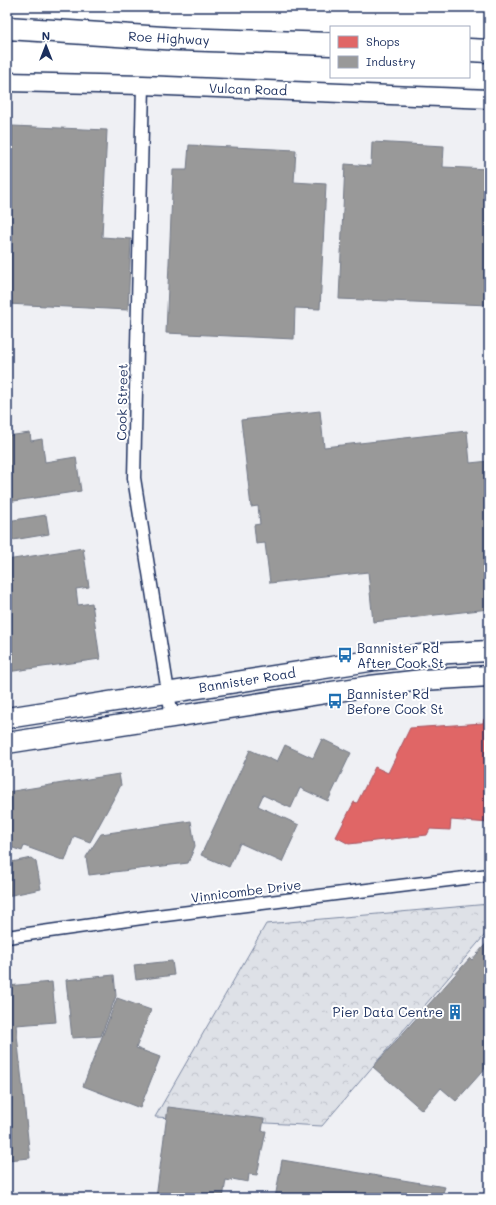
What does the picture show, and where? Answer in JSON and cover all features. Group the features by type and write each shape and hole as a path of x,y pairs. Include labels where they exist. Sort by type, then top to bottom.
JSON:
{"highway":[{"name":"Roe Highway","path":"7,28 179,39 330,44"},
{"path":"470,50 489,51"}],"main road":[{"name":"Bannister Road","path":"7,718 376,660 431,654 489,651"},
{"name":"Bannister Road","path":"7,743 370,686 422,680 489,676"}],"street":[{"name":"Vulcan Road","path":"7,82 144,84 489,99"},
{"name":"Cook Street","path":"144,84 134,478 172,717"},
{"name":"Vinnicombe Drive","path":"7,937 149,917 489,875"}],"shaded area":[{"path":"7,76 489,87 489,1198 7,1198"}],"green space":[{"path":"489,904 489,930 322,1126 155,1117 266,924"}],"building: Shops":[{"path":"484,719 489,719 489,823 451,820 450,830 430,829 427,835 349,844 336,837 354,802 357,803 375,767 388,773 410,728 483,723"}],"building: Industry":[{"path":"12,126 107,130 102,237 131,239 128,310 7,304 7,141 12,141"},
{"path":"372,142 444,146 443,167 489,169 489,305 339,299 345,164 371,166"},
{"path":"189,145 296,150 294,182 326,184 320,309 295,308 294,339 166,333 173,170 187,170"},
{"path":"320,411 324,447 467,431 470,463 489,461 489,609 373,622 368,572 270,583 265,543 256,544 254,525 260,524 258,506 251,507 241,420"},
{"path":"30,433 31,441 42,439 45,462 76,457 81,491 7,502 7,436"},
{"path":"46,515 49,534 7,541 7,521"},
{"path":"83,548 89,587 76,589 78,605 92,603 100,659 7,672 7,560"},
{"path":"322,739 351,753 328,801 300,788 291,808 263,795 258,806 299,825 282,862 240,843 229,867 201,855 250,750 277,762 285,745 313,758"},
{"path":"119,774 121,785 90,842 74,836 65,861 24,846 22,851 7,846 7,792"},
{"path":"191,821 195,846 188,863 89,875 86,857 101,834"},
{"path":"31,858 36,862 41,889 7,896 7,863"},
{"name":"Pier Data Centre","path":"489,940 489,1064 456,1101 441,1088 422,1110 373,1067 470,958 472,960"},
{"path":"172,961 174,975 136,980 134,965"},
{"path":"114,975 116,996 101,1036 72,1038 66,980"},
{"path":"52,982 56,1022 16,1025 30,1158 7,1160 7,986"},
{"path":"117,998 151,1010 136,1048 160,1057 140,1108 83,1086"},
{"path":"168,1107 264,1119 262,1131 266,1131 257,1175 249,1174 248,1182 232,1179 231,1181 226,1180 223,1198 156,1198"},
{"path":"282,1160 445,1187 441,1198 275,1198"}],"place":[{"name":"Bannister Rd After Cook St","path":"345,655"},
{"name":"Bannister Rd Before Cook St","path":"335,701"},
{"name":"Pier Data Centre","path":"455,1012"}]}
